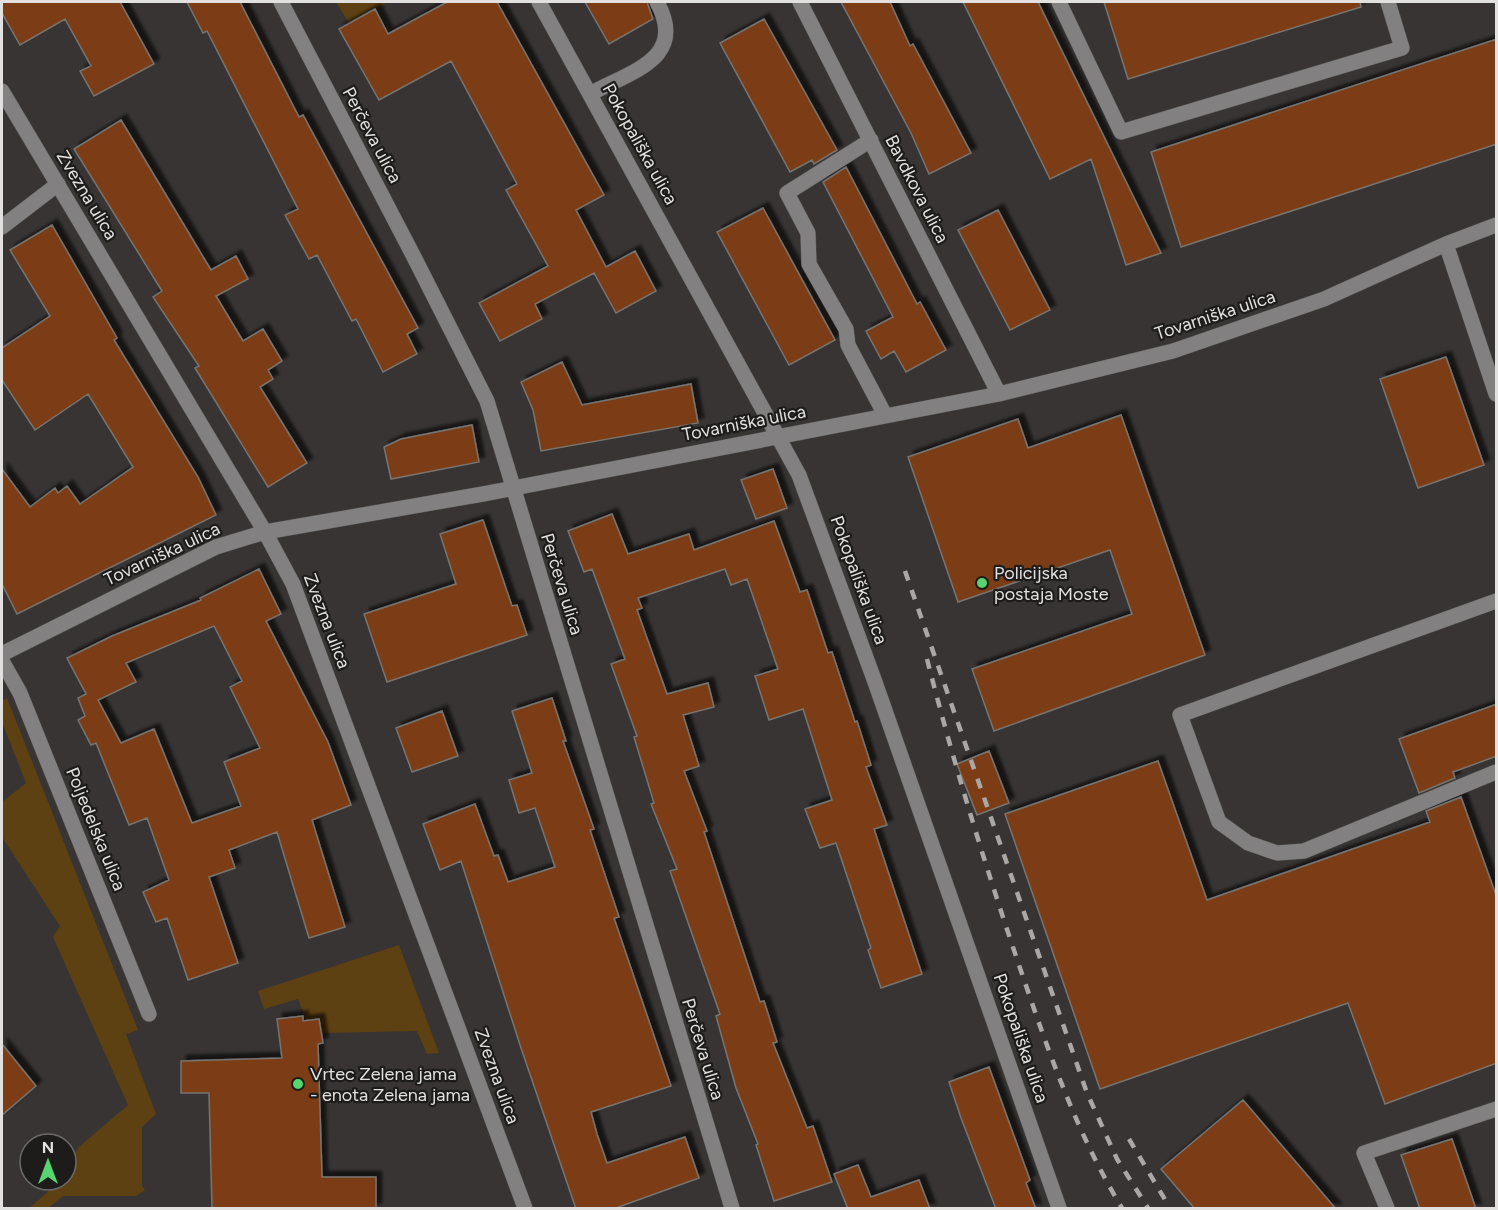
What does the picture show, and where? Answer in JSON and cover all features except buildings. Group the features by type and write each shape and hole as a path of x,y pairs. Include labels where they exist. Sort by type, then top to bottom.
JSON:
{"street":[{"name":"Perčeva ulica","path":"281,2 470,364 487,401 732,1209"},
{"name":"Pokopališka ulica","path":"539,2 799,475 871,671 1059,1209"},
{"path":"590,94 650,62 661,52 668,35 668,28 657,2"},
{"name":"Bavdkova ulica","path":"800,2 999,394"},
{"path":"1059,2 1121,132 1402,48 1388,2"},
{"name":"Zvezna ulica","path":"2,91 266,532 293,584 525,1209"},
{"path":"870,140 786,193 808,233 809,264 846,329 848,345 885,415"},
{"path":"2,227 58,184"},
{"name":"Tovarniška ulica","path":"2,654 216,547 266,532 512,488 999,394 1173,351 1324,299 1446,244 1497,225"},
{"path":"1446,244 1497,394"},
{"path":"1497,600 1180,716 1219,822 1248,843 1276,853 1304,850 1497,772"},
{"name":"Poljedelska ulica","path":"2,661 20,693 149,1014"},
{"path":"1387,1209 1364,1153 1497,1109"}],"shaded area":[{"path":"336,2 388,2 349,23"},
{"path":"7,698 138,1030 126,1034 156,1114 142,1127 142,1186 145,1190 136,1196 63,1196 48,1208 29,1208 48,1192 78,1192 78,1148 128,1105 53,937 60,926 2,837 2,802 26,783 2,722 2,701"},
{"path":"399,945 439,1053 427,1054 417,1031 321,1033 319,1020 307,1021 298,999 264,1009 258,991"}],"railway":[{"path":"905,571 1087,1093 1117,1159 1148,1208"},
{"path":"927,659 971,816 1042,1032 1091,1151 1122,1208"},
{"path":"1129,1139 1170,1208"}],"place":[{"name":"Policijska postaja Moste","path":"982,583"},
{"name":"Vrtec Zelena jama - enota Zelena jama","path":"298,1084"}]}
